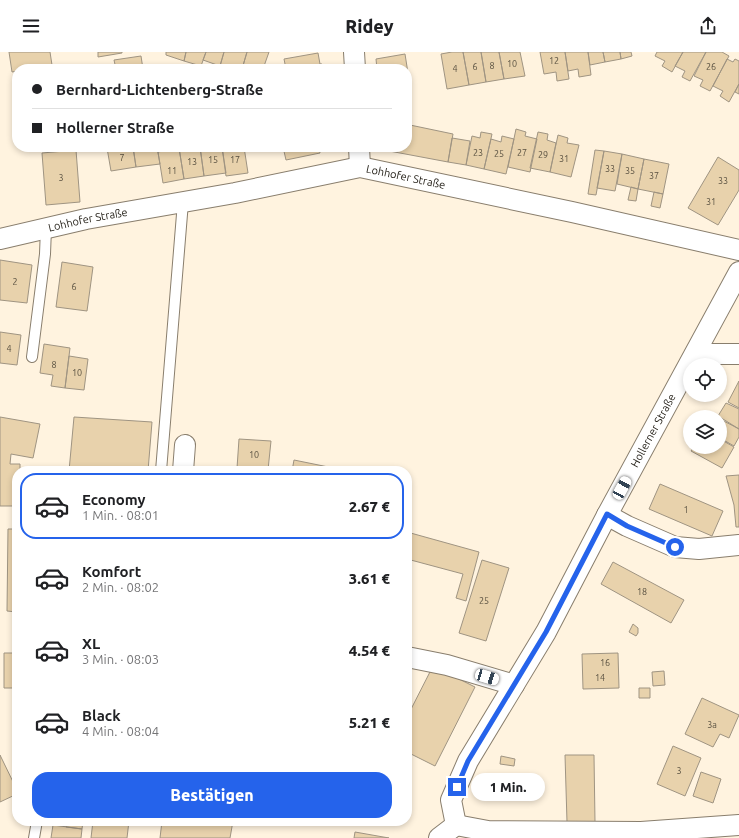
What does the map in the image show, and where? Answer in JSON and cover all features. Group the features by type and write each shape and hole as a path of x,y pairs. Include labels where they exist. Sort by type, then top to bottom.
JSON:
{"street":[{"path":"354,52 355,64"},
{"path":"359,152 360,167"},
{"name":"Lohhofer Straße","path":"0,239 86,219 235,193 360,167 572,212 739,250"},
{"name":"Hollerner Straße","path":"456,825 451,800 468,761 546,632 607,514 739,272"},
{"path":"695,354 739,354"},
{"path":"183,466 185,445"},
{"path":"607,514 627,526 675,547 699,549 739,545"},
{"path":"412,658 447,665 514,685"},
{"path":"439,838 456,825 488,831 588,835 640,835 739,826"}],"lane":[{"path":"161,466 183,202"},
{"path":"32,357 45,254 46,228"},
{"path":"34,838 36,826"}],"building":[{"path":"9,52 50,52 52,64 12,64 12,72"},
{"path":"98,52 122,52 122,53 98,57"},
{"path":"166,52 186,52 184,61 166,55"},
{"path":"186,52 206,52 202,64 194,64 184,61"},
{"path":"206,52 224,52 221,64 214,64 203,60"},
{"path":"224,52 247,52 243,64 221,64"},
{"path":"247,52 269,52 265,64 243,64"},
{"path":"463,52 469,85 447,89 441,54"},
{"path":"463,52 481,52 486,82 469,85"},
{"path":"481,52 499,52 504,79 486,82"},
{"path":"499,52 520,52 525,76 504,79"},
{"path":"540,52 565,52 569,79 557,81 556,72 544,74"},
{"path":"565,52 588,52 591,75 579,77 578,69 568,71"},
{"path":"588,52 603,52 605,62 590,65"},
{"path":"603,52 620,52 621,59 605,62"},
{"path":"620,52 631,52 632,56 621,59"},
{"path":"657,52 683,52 672,72 662,66 665,61 655,56"},
{"path":"683,52 706,52 690,81 682,77 685,71 675,66"},
{"path":"706,52 722,52 729,56 710,91 700,86 703,80 694,76"},
{"path":"318,53 320,64 285,64 284,59"},
{"path":"405,54 407,64 376,64 376,59"},
{"path":"141,56 142,64 115,64 114,60"},
{"path":"727,59 733,62 735,59 739,61 739,84 729,102 720,96 723,91 713,86"},
{"path":"739,84 739,94 735,92"},
{"path":"412,125 453,134 448,162 395,152 412,152"},
{"path":"516,129 526,132 525,136 537,139 530,172 508,167"},
{"path":"481,132 492,134 484,169 466,165 472,136 480,138"},
{"path":"538,132 548,134 547,140 556,143 550,172 530,168"},
{"path":"558,135 568,138 567,143 579,145 571,177 550,172"},
{"path":"502,136 514,139 506,174 484,169 491,139 501,142"},
{"path":"452,138 470,141 466,165 448,162"},
{"path":"595,150 604,151 596,195 588,194"},
{"path":"604,151 622,154 615,191 597,188"},
{"path":"76,152 80,202 46,205 42,153"},
{"path":"108,152 134,152 136,167 111,171"},
{"path":"134,152 158,152 160,164 136,167"},
{"path":"158,152 180,152 184,179 163,183"},
{"path":"180,152 201,152 204,176 184,179"},
{"path":"201,152 223,152 226,173 204,176"},
{"path":"223,152 245,152 248,173 226,176"},
{"path":"284,152 320,152 320,153 286,160"},
{"path":"622,154 644,159 638,189 617,184"},
{"path":"718,157 739,170 739,190 718,225 688,208"},
{"path":"644,159 669,164 663,194 638,189"},
{"path":"631,187 638,189 636,201 628,200"},
{"path":"654,192 663,194 660,208 651,206"},
{"path":"0,260 32,265 27,303 0,300"},
{"path":"62,262 93,267 87,311 56,307"},
{"path":"0,332 21,335 17,365 0,363"},
{"path":"44,344 70,348 65,388 51,386 53,375 40,373"},
{"path":"69,356 88,359 84,390 65,388"},
{"path":"739,381 739,408 728,402"},
{"path":"726,403 739,409 739,429 727,422 727,410 722,410"},
{"path":"0,417 40,424 33,458 11,454 10,464 20,464 20,466 12,466 12,506 0,506"},
{"path":"74,417 152,422 148,466 69,466"},
{"path":"727,423 739,429 739,437 734,446 727,442"},
{"path":"239,439 271,441 268,466 237,466"},
{"path":"727,443 734,447 722,468 696,454 727,454"},
{"path":"294,460 323,466 293,466"},
{"path":"739,475 739,527 736,527 734,505 726,476"},
{"path":"660,484 723,511 712,536 649,509"},
{"path":"8,529 12,529 12,612 7,611"},
{"path":"412,533 479,552 466,601 456,598 463,574 412,560"},
{"path":"482,560 509,568 486,641 459,633"},
{"path":"613,562 684,600 671,623 601,584"},
{"path":"633,624 638,628 638,633 636,636 629,632"},
{"path":"4,653 12,653 12,688 4,688"},
{"path":"618,653 619,688 583,689 582,654"},
{"path":"433,666 475,687 435,766 412,754 412,707"},
{"path":"664,671 665,685 653,686 652,672"},
{"path":"639,688 650,688 650,698 639,698"},
{"path":"702,698 739,715 729,738 720,734 713,747 685,734"},
{"path":"673,746 701,758 685,796 657,784"},
{"path":"0,755 12,780 12,796 0,802"},
{"path":"565,755 594,755 595,822 567,822"},
{"path":"501,756 515,759 514,766 500,764"},
{"path":"701,772 721,779 713,803 693,796"},
{"path":"53,826 82,829 81,838 51,838"},
{"path":"66,826 82,826 82,829"},
{"path":"92,826 128,826 127,838 91,838"},
{"path":"161,826 232,826 230,838 160,838"},
{"path":"355,832 389,838 354,838"}],"route":[{"path":"457,787 468,761 546,632 607,514 627,526 675,547"}]}
